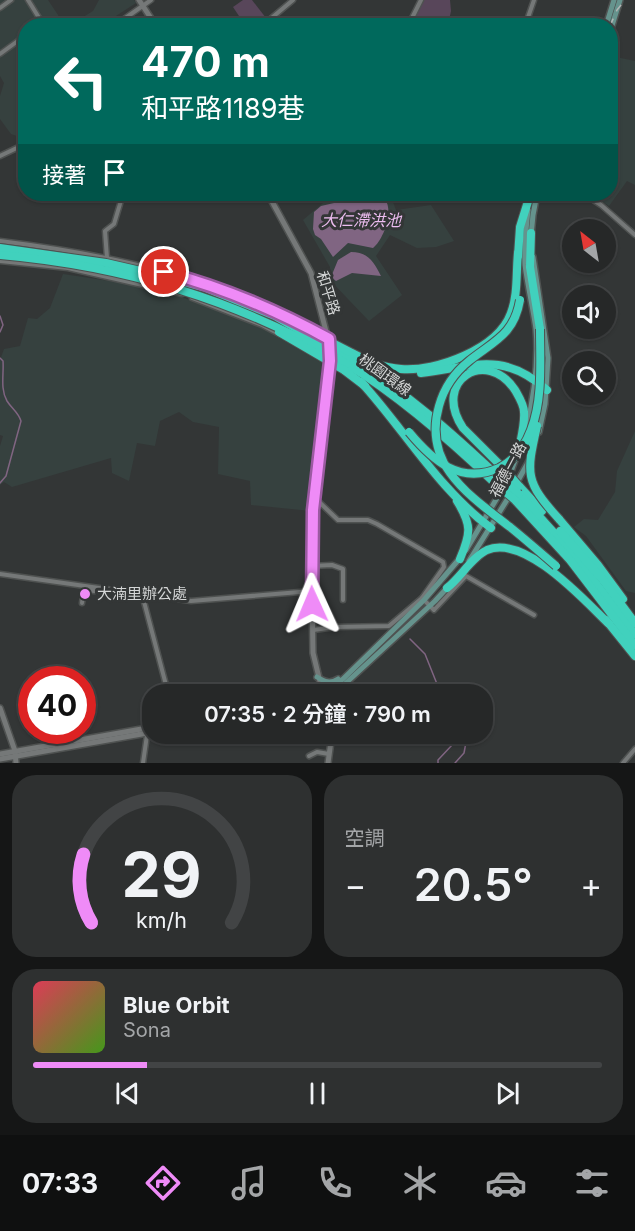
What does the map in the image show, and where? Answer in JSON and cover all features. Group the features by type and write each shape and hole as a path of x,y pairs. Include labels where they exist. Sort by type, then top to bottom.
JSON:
{"highway":[{"path":"348,362 412,369 449,362 481,345 504,328 512,313 520,227 529,201"},
{"path":"531,233 529,258 544,369 541,406 529,460 531,477 539,496 618,590 635,622"},
{"path":"0,248 106,263 158,275 206,288 274,316 348,362 361,382 386,410 415,449 444,483 487,526"},
{"path":"518,253 520,300 518,313 507,331 458,371 445,389 435,424 437,444 445,465 464,491 524,538 582,591 635,657"},
{"path":"0,255 66,264 156,281 242,310 348,362 372,365 395,372 414,373 496,364 520,371 536,380 547,390"},
{"path":"361,382 381,398 437,461 467,474 483,474 513,459 524,446 532,429 540,379 540,329"},
{"name":"桃園環線","path":"348,362 372,372 435,420 518,494 574,555 635,634"},
{"path":"501,478 458,421 453,399 457,384 462,378 484,370 498,374 511,384 521,401 524,412 519,449"},
{"path":"444,483 469,524 467,543 460,558"},
{"path":"518,494 591,566 635,622"},
{"name":"桃園環線","path":"518,494 635,645"},
{"path":"447,588 484,551 498,547 506,548 525,555 553,573 580,595 608,623"}],"main road":[{"path":"608,18 614,0"},
{"path":"614,18 620,0"},
{"name":"福德一路","path":"336,684 423,599 487,526 513,470 528,423 536,380 536,330 525,264 524,240 532,201"},
{"name":"福德一路","path":"346,684 430,606 464,568 532,453 541,425 548,374 548,358 531,233 533,201"},
{"path":"536,370 538,376 548,374"},
{"path":"317,677 324,682 334,682 360,660"}],"street":[{"path":"0,8 11,0"},
{"path":"28,0 39,18"},
{"path":"139,0 151,18"},
{"path":"127,18 151,0"},
{"path":"272,18 293,0"},
{"path":"412,18 421,0"},
{"path":"528,18 534,0"},
{"path":"0,54 18,42"},
{"path":"0,156 18,147"},
{"path":"108,258 105,231 114,224 121,201"},
{"name":"和平路","path":"272,201 308,267 329,339 330,361 311,533 313,657 319,684"},
{"path":"595,201 635,235"},
{"path":"0,241 51,247 138,264 208,284 283,314 329,339"},
{"path":"51,247 51,267"},
{"path":"0,261 68,268 183,294 262,325 330,361"},
{"path":"312,630 389,626 423,599 444,567 443,562 368,520 338,520 314,498"},
{"path":"312,566 332,565 343,569 343,600"},
{"path":"0,574 200,601 312,591"},
{"path":"423,599 434,610 466,576 534,615"},
{"path":"82,603 84,589 94,591"},
{"path":"142,594 166,684"},
{"path":"0,708 17,757 23,763"},
{"path":"0,759 142,732"},
{"path":"143,763 147,744"},
{"path":"328,763 331,744"},
{"path":"622,763 635,749"},
{"path":"309,756 317,752 330,754"},
{"path":"0,754 17,757"}],"shaded area":[{"path":"0,0 48,0 59,18 18,18 17,136 11,134 0,119 0,96 4,83 0,76"},
{"path":"99,0 134,0 136,3 113,18 82,18 93,11"},
{"path":"243,0 252,0 266,18 240,18 233,7"},
{"path":"423,0 450,0 450,18 418,18 416,14"},
{"path":"618,57 635,61 635,185 627,181 618,194"},
{"name":"大仁滯洪池","path":"325,201 393,201 396,210 431,205 454,241 436,247 417,248 390,235 376,256 402,295 369,321 327,277 330,267 303,220"},
{"path":"601,201 613,201 609,206"},
{"path":"63,274 150,287 245,318 327,364 311,511 251,505 250,481 218,474 219,427 193,422 179,412 160,421 155,446 137,443 129,481 112,473 111,458 12,487 4,482 0,485 0,446 3,436 0,435 0,360 4,349 20,346 28,318 37,319 50,308"},
{"path":"635,431 635,593 626,591 586,536 574,527 584,519 598,520 615,492 617,471"}],"water":[{"name":"大仁滯洪池","path":"343,201 386,201 388,217 386,227 373,248 348,243 333,257 321,239 315,235 313,229 314,212 321,206"},
{"path":"351,252 357,252 370,259 381,276 352,273 336,281 331,277 338,260"}],"waterway":[{"path":"0,316 3,325 0,332"},
{"path":"0,358 3,361 5,396 21,421 6,476 0,483"},
{"path":"410,639 425,654 437,684"},
{"path":"438,763 438,760 453,744"},
{"path":"455,763 464,753 466,744"}],"railway":[{"path":"614,18 625,0"}],"place":[{"name":"大湳里辦公處","path":"85,594"}],"route":[{"path":"164,272 208,284 265,306 329,339 330,361 311,533 312,604"}]}
